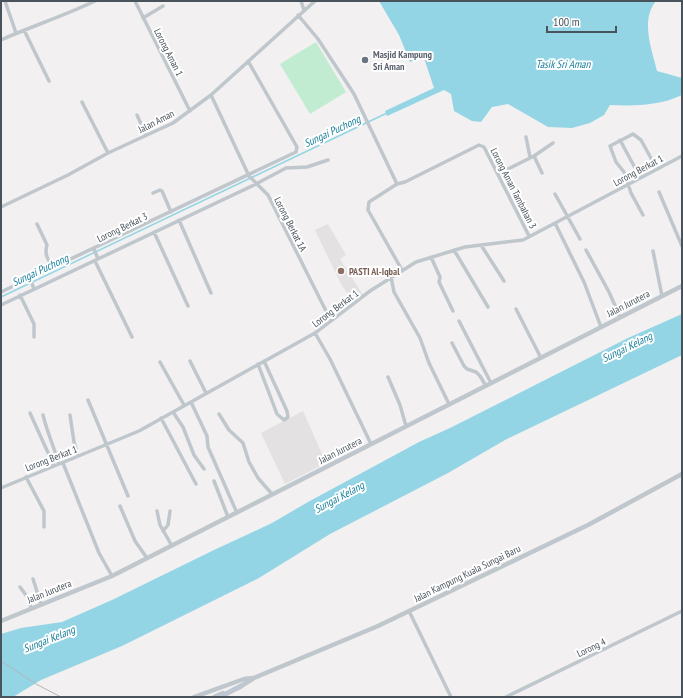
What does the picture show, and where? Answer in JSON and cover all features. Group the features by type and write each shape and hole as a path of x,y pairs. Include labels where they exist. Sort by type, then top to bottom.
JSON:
{"main road":[{"path":"220,697 241,686"}],"street":[{"path":"5,1 16,33"},
{"path":"1,40 68,14 95,1"},
{"name":"Lorong Aman 1","path":"135,1 190,111"},
{"path":"301,1 304,10"},
{"name":"Jalan Aman","path":"1,207 68,175 108,153 173,123 211,95 315,1"},
{"path":"143,18 163,6"},
{"path":"298,15 322,45 354,94 397,184"},
{"path":"24,30 49,81"},
{"name":"Lorong Berkat 3","path":"1,292 118,238 296,152 298,147 248,61"},
{"name":"Lorong Berkat 1A","path":"211,95 249,175 268,195 331,321"},
{"path":"82,102 108,153"},
{"path":"137,115 146,135"},
{"path":"643,215 624,172 616,162 610,146 633,134 638,136 652,160"},
{"path":"526,136 532,156 542,173"},
{"path":"620,140 634,166 642,177"},
{"path":"498,174 553,143"},
{"name":"Lorong Aman Tambahan 3","path":"402,270 367,207 371,200 397,184 405,182 478,145 484,147 529,236"},
{"name":"Lorong Berkat 1","path":"1,488 26,476 108,445 191,402 315,334 370,291 416,262 454,250 522,240 682,156"},
{"path":"1,305 286,168 307,167 328,160"},
{"path":"153,193 162,190 171,212"},
{"path":"659,192 682,246"},
{"path":"555,194 580,240"},
{"path":"179,220 211,293"},
{"path":"555,223 584,282 601,327"},
{"path":"36,224 47,245 45,250 53,267"},
{"path":"154,232 188,306"},
{"path":"118,238 122,247"},
{"path":"481,245 504,281"},
{"path":"94,249 97,260 132,337"},
{"path":"454,250 488,308"},
{"path":"586,250 601,280 609,292 620,317"},
{"path":"653,251 662,296"},
{"path":"432,257 440,277 439,282 453,311"},
{"path":"30,278 34,289"},
{"path":"391,278 394,292 420,338 429,363 449,404"},
{"name":"Jalan Jurutera","path":"1,621 112,576 682,286"},
{"path":"20,295 34,324 34,337"},
{"path":"516,309 541,358"},
{"path":"459,321 491,383"},
{"path":"315,334 330,359 371,444"},
{"path":"452,343 464,366 480,376 486,386"},
{"path":"190,361 206,393"},
{"path":"258,364 277,414 284,420 288,417 286,411 264,361"},
{"path":"160,362 184,405"},
{"path":"388,377 400,405 406,426"},
{"path":"88,400 128,496"},
{"path":"191,402 207,436 208,447 236,513"},
{"path":"172,412 183,427 194,455 204,469"},
{"path":"30,413 54,466"},
{"path":"219,414 229,430 243,443 249,462 258,478 272,494"},
{"path":"43,415 58,464"},
{"path":"70,415 74,442 78,456"},
{"path":"161,418 196,484"},
{"path":"63,463 99,553 112,576"},
{"name":"Jalan Kampung Kuala Sungai Baru","path":"214,697 241,686 254,678 372,629 588,525 682,474"},
{"path":"26,476 44,511 44,527"},
{"path":"214,481 228,517"},
{"path":"120,506 136,541 147,558"},
{"path":"157,511 159,521 172,546"},
{"path":"164,531 168,525 170,511"},
{"path":"33,579 41,604"},
{"path":"20,586 28,598 31,608"},
{"path":"409,611 450,697"},
{"name":"Lorong 4","path":"506,697 682,611"},
{"name":"Jalan Kampung Kuala Sungai Baru","path":"194,697 244,679 254,678"},
{"path":"202,697 232,683"}],"shaded area":[{"name":"PASTI Al-Iqbal","path":"328,224 346,255 340,259 363,295 352,301 341,284 315,230"},
{"path":"303,411 326,463 285,484 261,433"}],"green space":[{"path":"316,42 346,92 310,114 280,64"}],"water":[{"name":"Tasik Sri Aman","path":"379,1 656,1 651,9 648,26 650,45 657,71 682,78 682,95 656,103 638,105 610,105 604,115 590,123 572,128 548,127 508,104 492,107 481,122 472,121 454,111 451,94 444,90 387,116 385,111 434,88 424,58 410,62 399,35"},
{"name":"Sungai Kelang","path":"682,314 682,355 505,440 448,473 330,534 259,578 122,646 41,680 13,697 1,697 1,634 21,628 62,622 112,600 272,523 419,442 450,428 628,338"}],"waterway":[{"name":"Sungai Puchong","path":"1,297 387,113"}],"tram line":[{"path":"1,661 36,684 61,697"}],"place":[{"name":"Masjid Kampung Sri Aman","path":"365,60"},
{"name":"PASTI Al-Iqbal","path":"341,271"}]}
